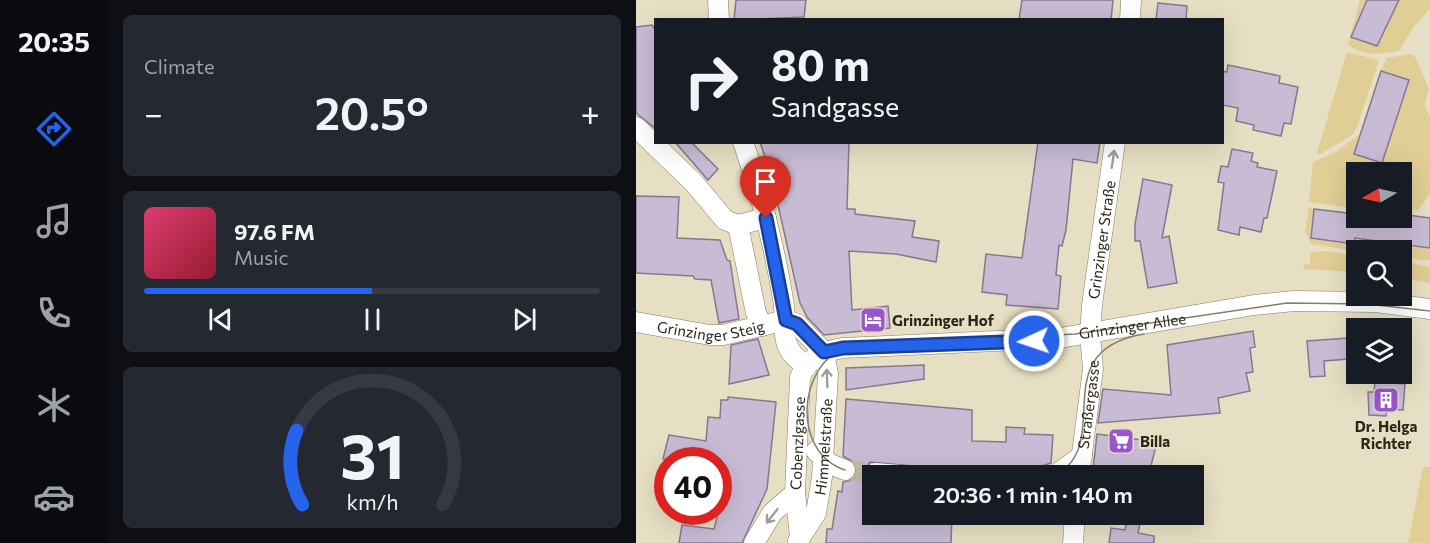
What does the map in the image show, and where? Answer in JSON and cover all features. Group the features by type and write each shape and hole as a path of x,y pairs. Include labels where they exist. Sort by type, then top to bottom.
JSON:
{"street":[{"path":"718,0 719,18"},
{"path":"1130,18 1131,0"},
{"path":"636,127 694,183 718,215 738,225 766,218"},
{"path":"744,144 766,218 786,320 785,339 793,356 805,365"},
{"name":"Grinzinger Straße","path":"1090,335 1115,144"},
{"path":"738,225 756,313 762,326"},
{"name":"Grinzinger Allee","path":"805,365 824,352 843,348 1034,341 1090,335 1254,305 1294,301 1376,302 1430,309"},
{"path":"786,320 797,324 824,352"},
{"name":"Grinzinger Steig","path":"636,322 710,335 723,335 786,320"},
{"name":"Straßergasse","path":"1081,465 1093,369 1090,335"},
{"name":"Himmelstraße","path":"799,540 816,513 824,459 828,374 824,352"},
{"name":"Cobenzlgasse","path":"754,543 772,513 795,494 800,377 805,365"},
{"path":"798,431 824,459 845,470"},
{"name":"Himmelstraße","path":"795,494 799,540"},
{"path":"1073,543 1074,525"}],"shaded area":[{"path":"1360,0 1366,0 1350,37 1377,47 1400,0 1430,0 1430,9 1414,26 1399,51 1379,54 1365,53 1348,44"},
{"path":"1347,52 1378,60 1378,63 1356,130 1351,136 1320,154 1317,153"},
{"path":"1412,54 1429,89 1424,105 1430,116 1430,194 1418,210 1412,209 1412,162 1383,162 1409,80 1381,70 1387,58"},
{"path":"1360,134 1354,155 1376,162 1346,162 1346,207 1309,202 1313,162 1336,152"},
{"path":"1309,208 1314,209 1310,239 1346,244 1346,249 1311,244 1305,232"},
{"path":"1412,246 1430,249 1430,261 1412,259"},
{"path":"1323,251 1346,254 1346,271 1304,269 1303,265 1310,264 1310,253"},
{"path":"1412,263 1430,267 1430,283 1412,280"},
{"path":"1423,467 1430,467 1430,543 1408,543"}],"building":[{"path":"736,0 806,0 804,17 734,18"},
{"path":"1022,0 1113,0 1111,18 1019,18"},
{"path":"1367,0 1399,0 1377,46 1351,37"},
{"path":"1158,3 1187,6 1186,18 1156,18"},
{"path":"652,25 654,28 654,127 636,113 636,27"},
{"path":"1228,65 1280,76 1279,83 1298,87 1291,124 1284,123 1281,136 1253,130 1254,125 1236,121 1238,108 1224,105 1224,71 1227,72"},
{"path":"1381,71 1409,80 1382,162 1354,154"},
{"path":"677,144 693,144 718,169 708,180"},
{"path":"761,144 849,144 847,209 855,209 855,214 915,221 912,237 939,241 936,262 896,254 849,251 852,310 888,306 890,328 824,335 807,317 800,303 772,178"},
{"path":"1038,144 1100,144 1097,163 1073,159 1066,230 1062,246 1059,245 1056,275 1061,276 1058,309 1006,305 1007,295 982,292 986,254 1022,258"},
{"path":"1232,149 1253,153 1251,161 1258,163 1257,167 1277,171 1267,218 1264,218 1261,232 1240,227 1239,235 1218,230 1224,183 1218,182 1221,166 1228,167"},
{"path":"1143,179 1172,185 1162,238 1169,236 1177,283 1148,288 1140,241 1135,241 1135,224"},
{"path":"636,196 679,197 677,238 720,240 727,260 730,261 739,319 719,323 711,280 695,279 693,276 636,273"},
{"path":"1314,209 1346,213 1346,228 1412,228 1412,216 1430,218 1430,248 1412,246 1412,240 1355,238 1355,240 1346,240 1346,243 1311,238"},
{"path":"1253,331 1255,347 1250,348 1253,372 1246,373 1250,391 1218,398 1220,413 1098,423 1103,389 1171,395 1167,345"},
{"path":"1346,338 1346,359 1324,361 1325,376 1310,377 1307,341"},
{"path":"758,339 769,375 729,384 731,345"},
{"path":"924,365 924,379 846,390 846,368"},
{"name":"Dr. Helga Richter","path":"1375,384 1405,384 1403,410 1387,409 1386,416 1369,415 1368,392 1374,392"},
{"path":"728,397 776,402 767,489 742,543 679,543 682,525 714,529 715,525 732,525 732,447 666,447 669,435 706,441 708,417 720,418 721,400 728,400"},
{"path":"846,399 972,410 972,441 1006,442 1006,427 1025,428 1024,434 1053,435 1051,463 1045,465 902,465 870,462 868,465 862,465 862,525 952,525 951,543 826,543 827,529 832,529 838,491 842,492 843,482 852,480 856,474 855,463 843,456"},
{"path":"1097,434 1157,442 1151,465 1094,465"},
{"path":"1126,525 1140,525 1138,533 1154,536 1154,543 1109,543 1111,528 1125,530"}],"tunnel":[{"path":"845,470 862,472"}],"tram line":[{"path":"845,470 828,460 816,446 809,428 807,408 810,388 818,370 831,356 848,346 1075,334 1287,303 1367,304 1430,311"},
{"path":"1067,465 1072,461 1080,443 1087,378 1096,359 1113,344 1144,334"}],"place":[{"name":"Grinzinger Hof","path":"873,320"},
{"name":"Dr. Helga Richter","path":"1386,400"},
{"name":"Billa","path":"1121,441"}],"route":[{"path":"766,218 786,320 797,324 824,352 843,348 1034,341"}]}
